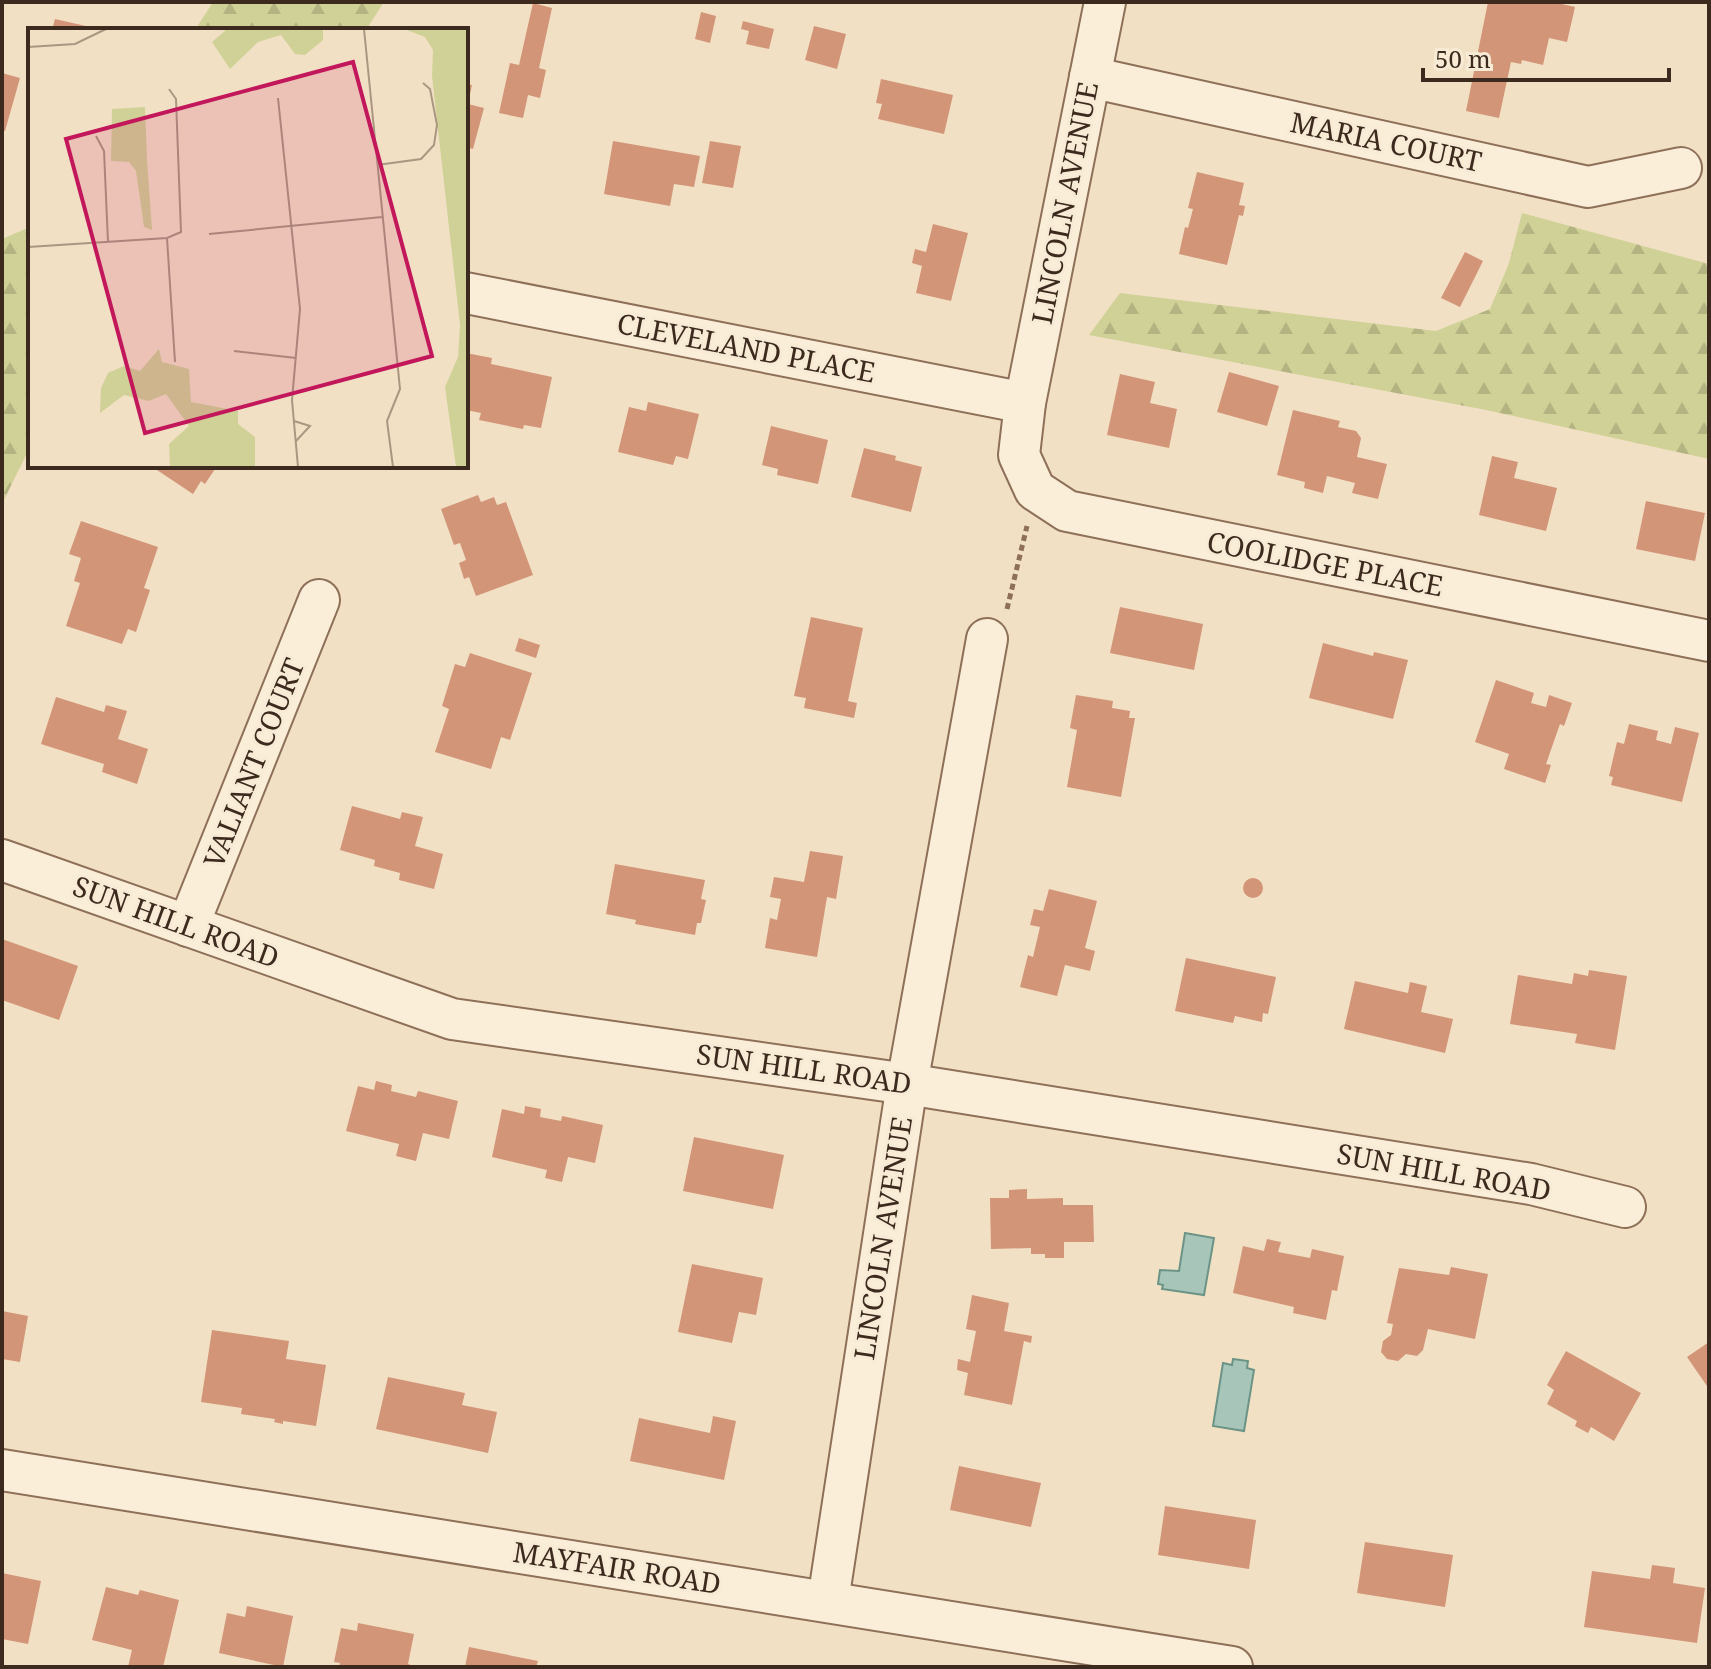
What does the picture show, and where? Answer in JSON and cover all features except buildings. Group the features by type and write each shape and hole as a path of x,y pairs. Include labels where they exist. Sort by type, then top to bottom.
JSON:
{"street":[{"name":"LINCOLN AVENUE","path":"1025,403 1105,2"},
{"name":"MARIA COURT","path":"1090,77 1588,187 1681,168"},
{"name":"CLEVELAND PLACE","path":"468,293 1025,403"},
{"path":"1025,403 1019,455 1035,490"},
{"name":"COOLIDGE PLACE","path":"1035,490 1067,511 1709,641"},
{"name":"VALIANT COURT","path":"188,926 319,600"},
{"name":"LINCOLN AVENUE","path":"828,1601 907,1084 987,639"},
{"name":"SUN HILL ROAD","path":"2,860 452,1019 907,1084 1531,1184 1625,1207"},
{"name":"MAYFAIR ROAD","path":"2,1470 828,1601 1114,1657 1232,1667"}],"path":[{"path":"987,639 1002,631 1035,490"}],"green space":[{"path":"213,2 384,2 367,28 196,28"},
{"path":"1522,213 1709,264 1709,459 1486,410 1089,335 1120,293 1436,331 1490,309 1509,263"},
{"path":"28,228 28,451 2,504 2,239"}],"shaded area":[{"path":"1185,1233 1214,1238 1204,1295 1162,1289 1163,1285 1158,1284 1160,1270 1179,1271"},
{"path":"1233,1359 1248,1361 1247,1368 1254,1370 1244,1431 1213,1426 1223,1363 1232,1365"}]}
